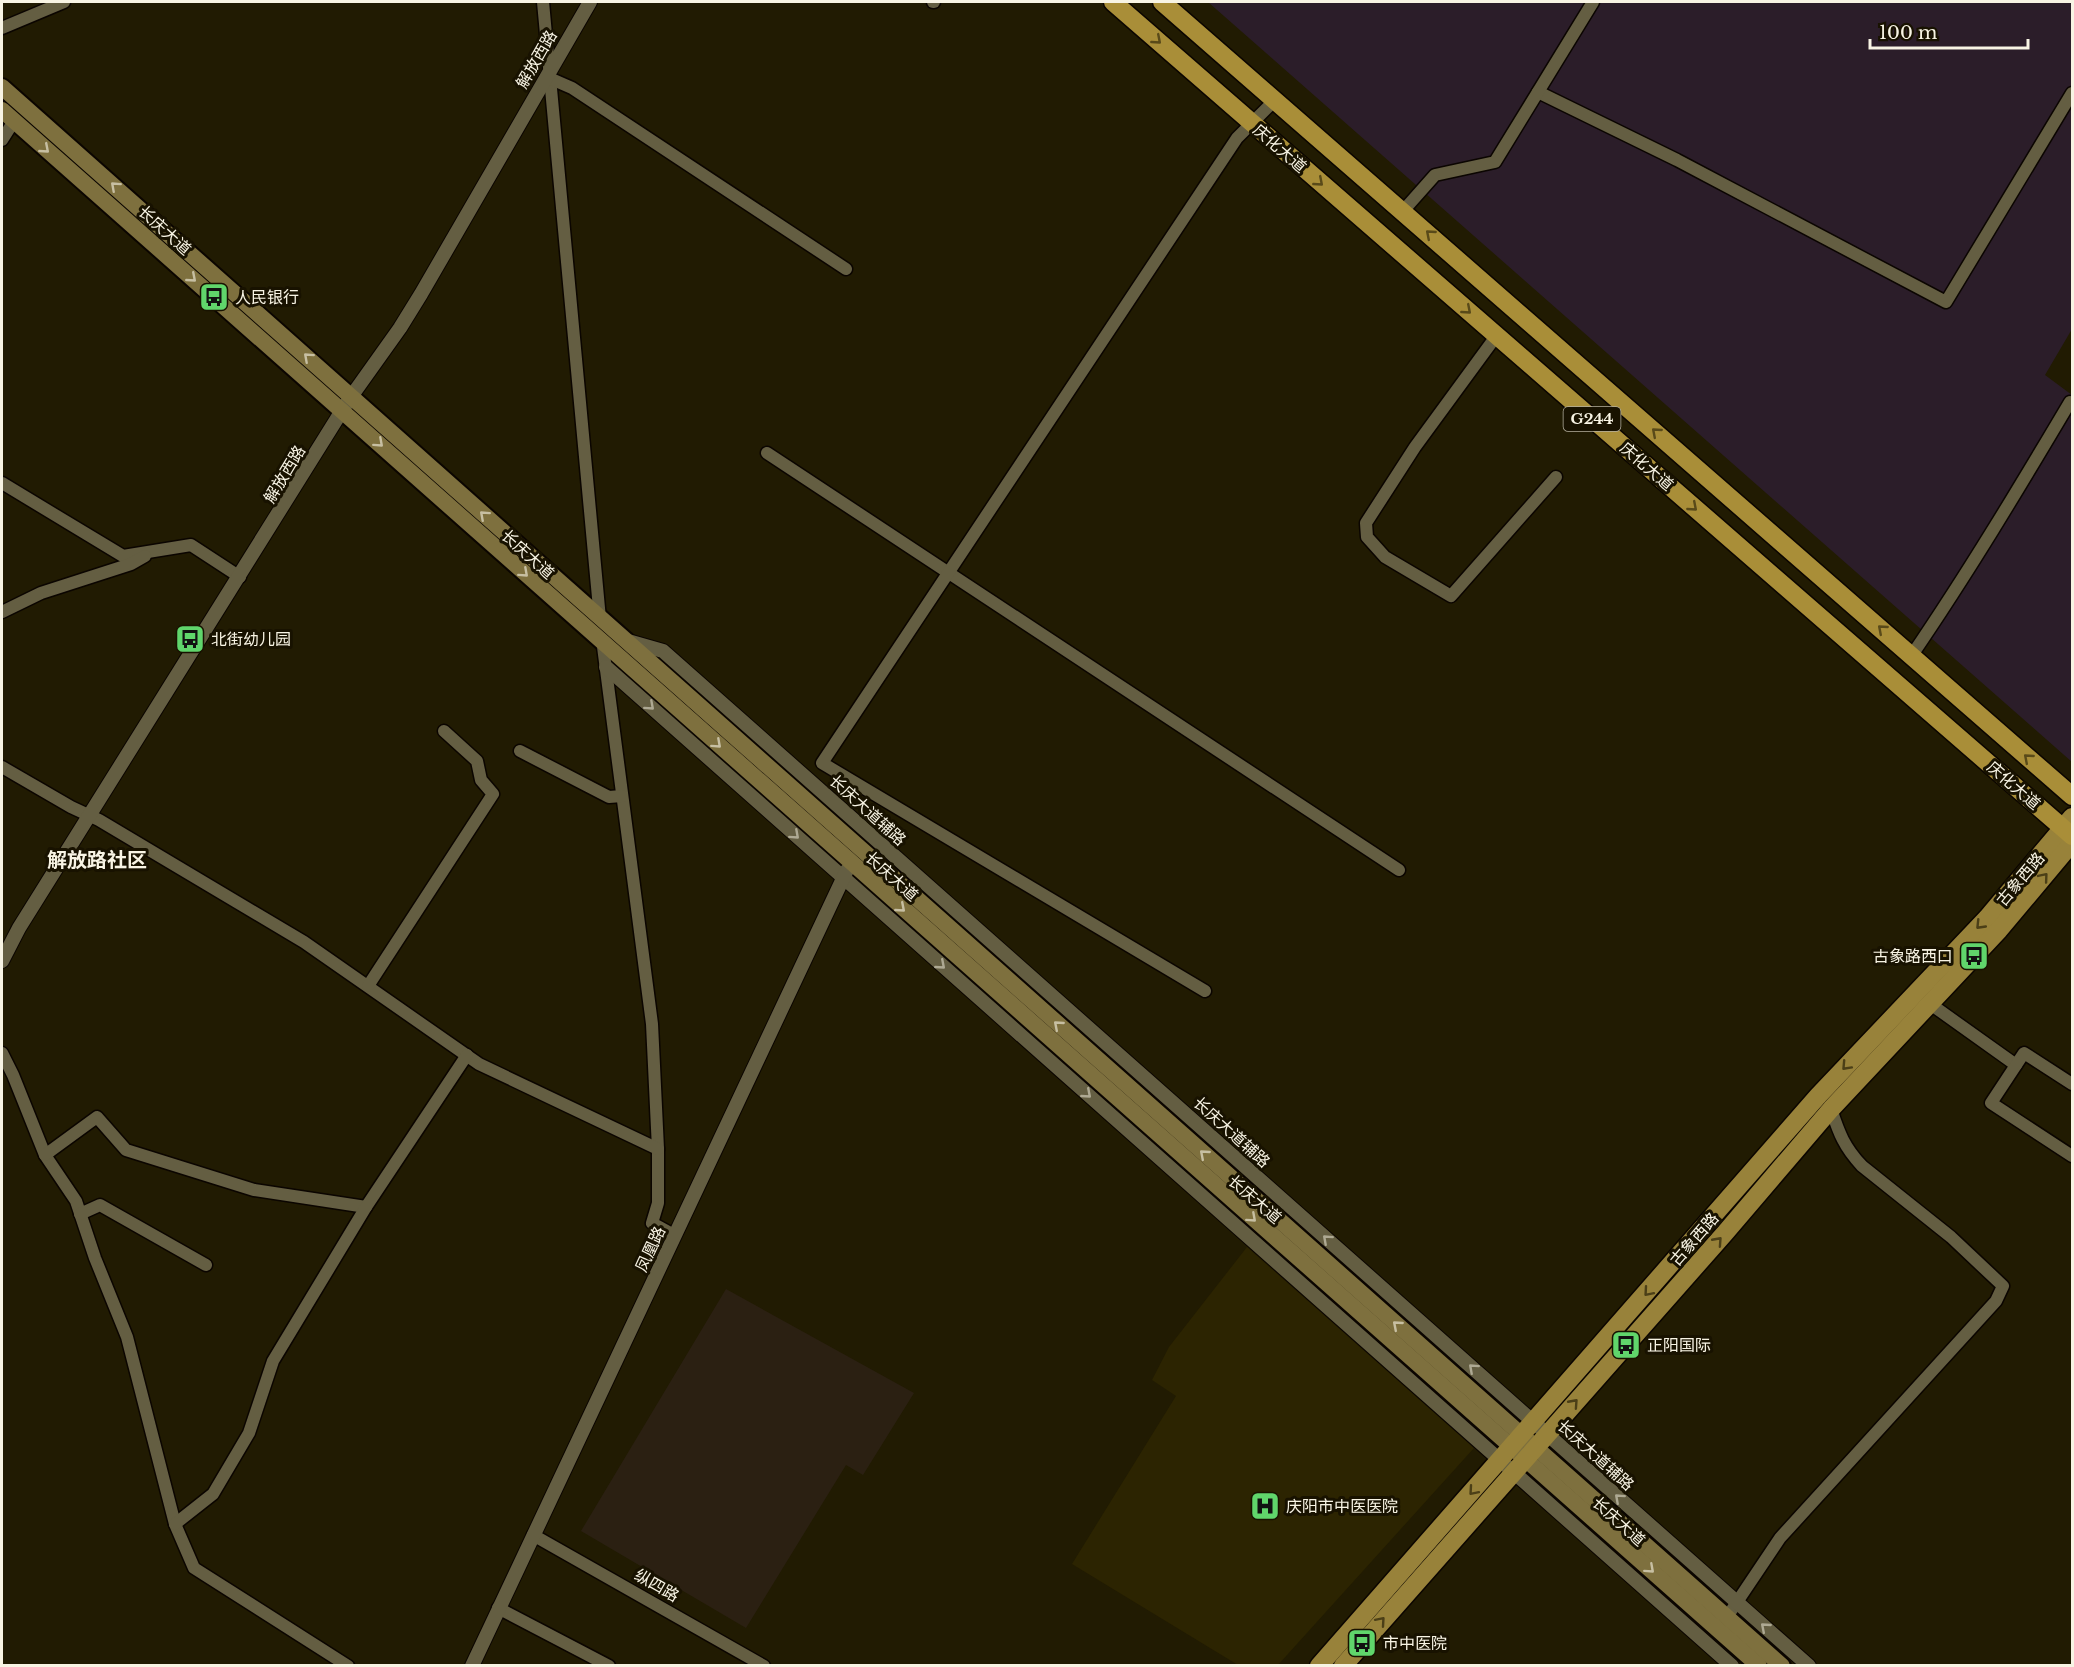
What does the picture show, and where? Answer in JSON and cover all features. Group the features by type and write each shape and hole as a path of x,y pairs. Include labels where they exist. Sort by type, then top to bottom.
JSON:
{"highway":[{"name":"庆化大道","path":"1113,2 2070,831"},
{"name":"庆化大道","path":"1162,2 2073,796"}],"main road":[{"name":"长庆大道","path":"2,87 343,400 850,873 1782,1665"},
{"name":"长庆大道","path":"8,116 600,618 862,849 1523,1447 1759,1665"},
{"name":"古象西路","path":"1319,1665 1725,1233 1831,1109 1999,930 2070,831"},
{"name":"古象西路","path":"1343,1665 1818,1096 2070,831"}],"street":[{"path":"2,28 64,2"},
{"path":"543,2 600,618 652,1024 658,1149 658,1203 652,1223 675,1235"},
{"name":"解放西路","path":"2,942 86,814 393,323 579,2"},
{"name":"解放西路","path":"343,400 405,319 590,2"},
{"path":"1403,211 1435,175 1495,162 1593,2"},
{"path":"549,75 846,269"},
{"path":"1538,92 1677,160 1946,302 2073,93"},
{"path":"1205,991 822,763 1237,138 1275,100"},
{"path":"2,140 8,116"},
{"path":"1497,335 1415,447 1366,523 1367,537 1385,557 1451,596 1556,477"},
{"path":"1912,655 1995,526 2070,402 2073,403"},
{"path":"767,453 1399,870"},
{"path":"2,483 123,556 191,545 236,575"},
{"path":"2,612 41,593 131,564 154,551"},
{"name":"长庆大道辅路","path":"625,640 663,651 1523,1447 1732,1665"},
{"path":"606,667 850,873"},
{"path":"368,986 493,794 481,780 477,761 444,731"},
{"path":"520,752 609,797 622,796"},
{"path":"2,767 304,942 479,1064 658,1149"},
{"name":"解放西路","path":"2,961 86,814"},
{"name":"凤凰路","path":"536,1540 675,1235 862,849"},
{"name":"凤凰路","path":"472,1665 536,1540 850,873"},
{"path":"1929,1002 2016,1065"},
{"path":"2,1053 45,1155 76,1201 95,1258 127,1337 175,1524 195,1568 348,1665"},
{"path":"2073,1084 2024,1053 1991,1103 2073,1156"},
{"path":"175,1524 213,1494 249,1433 273,1361 366,1207 467,1055"},
{"path":"1727,1617 1780,1539 1996,1301 2003,1286 1951,1238 1862,1166 1841,1138 1831,1109"},
{"path":"45,1155 97,1117 126,1150 254,1190 366,1207"},
{"path":"80,1214 100,1205 206,1265"},
{"name":"长庆大道辅路","path":"1523,1447 1737,1602 1809,1665"},
{"name":"纵四路","path":"536,1540 753,1665"},
{"name":"纵四路","path":"536,1540 764,1665"},
{"path":"502,1610 609,1665"},
{"name":"凤凰路","path":"482,1665 502,1610"}],"shaded area":[{"path":"1208,2 2072,2 2072,329 2045,375 2072,395 2072,762"},
{"name":"庆阳市中医医院","path":"1247,1247 1474,1448 1278,1665 1238,1665 1072,1564 1176,1396 1152,1380 1169,1347"},
{"path":"726,1289 914,1393 863,1475 846,1465 746,1628 581,1531"}],"place":[{"name":"人民银行","path":"214,297"},
{"name":"北街幼儿园","path":"190,639"},
{"name":"古象路西口","path":"1974,956"},
{"name":"正阳国际","path":"1626,1345"},
{"name":"庆阳市中医医院","path":"1265,1506"},
{"name":"市中医院","path":"1362,1643"}],"district":[{"name":"解放路社区","path":"97,860"}]}
